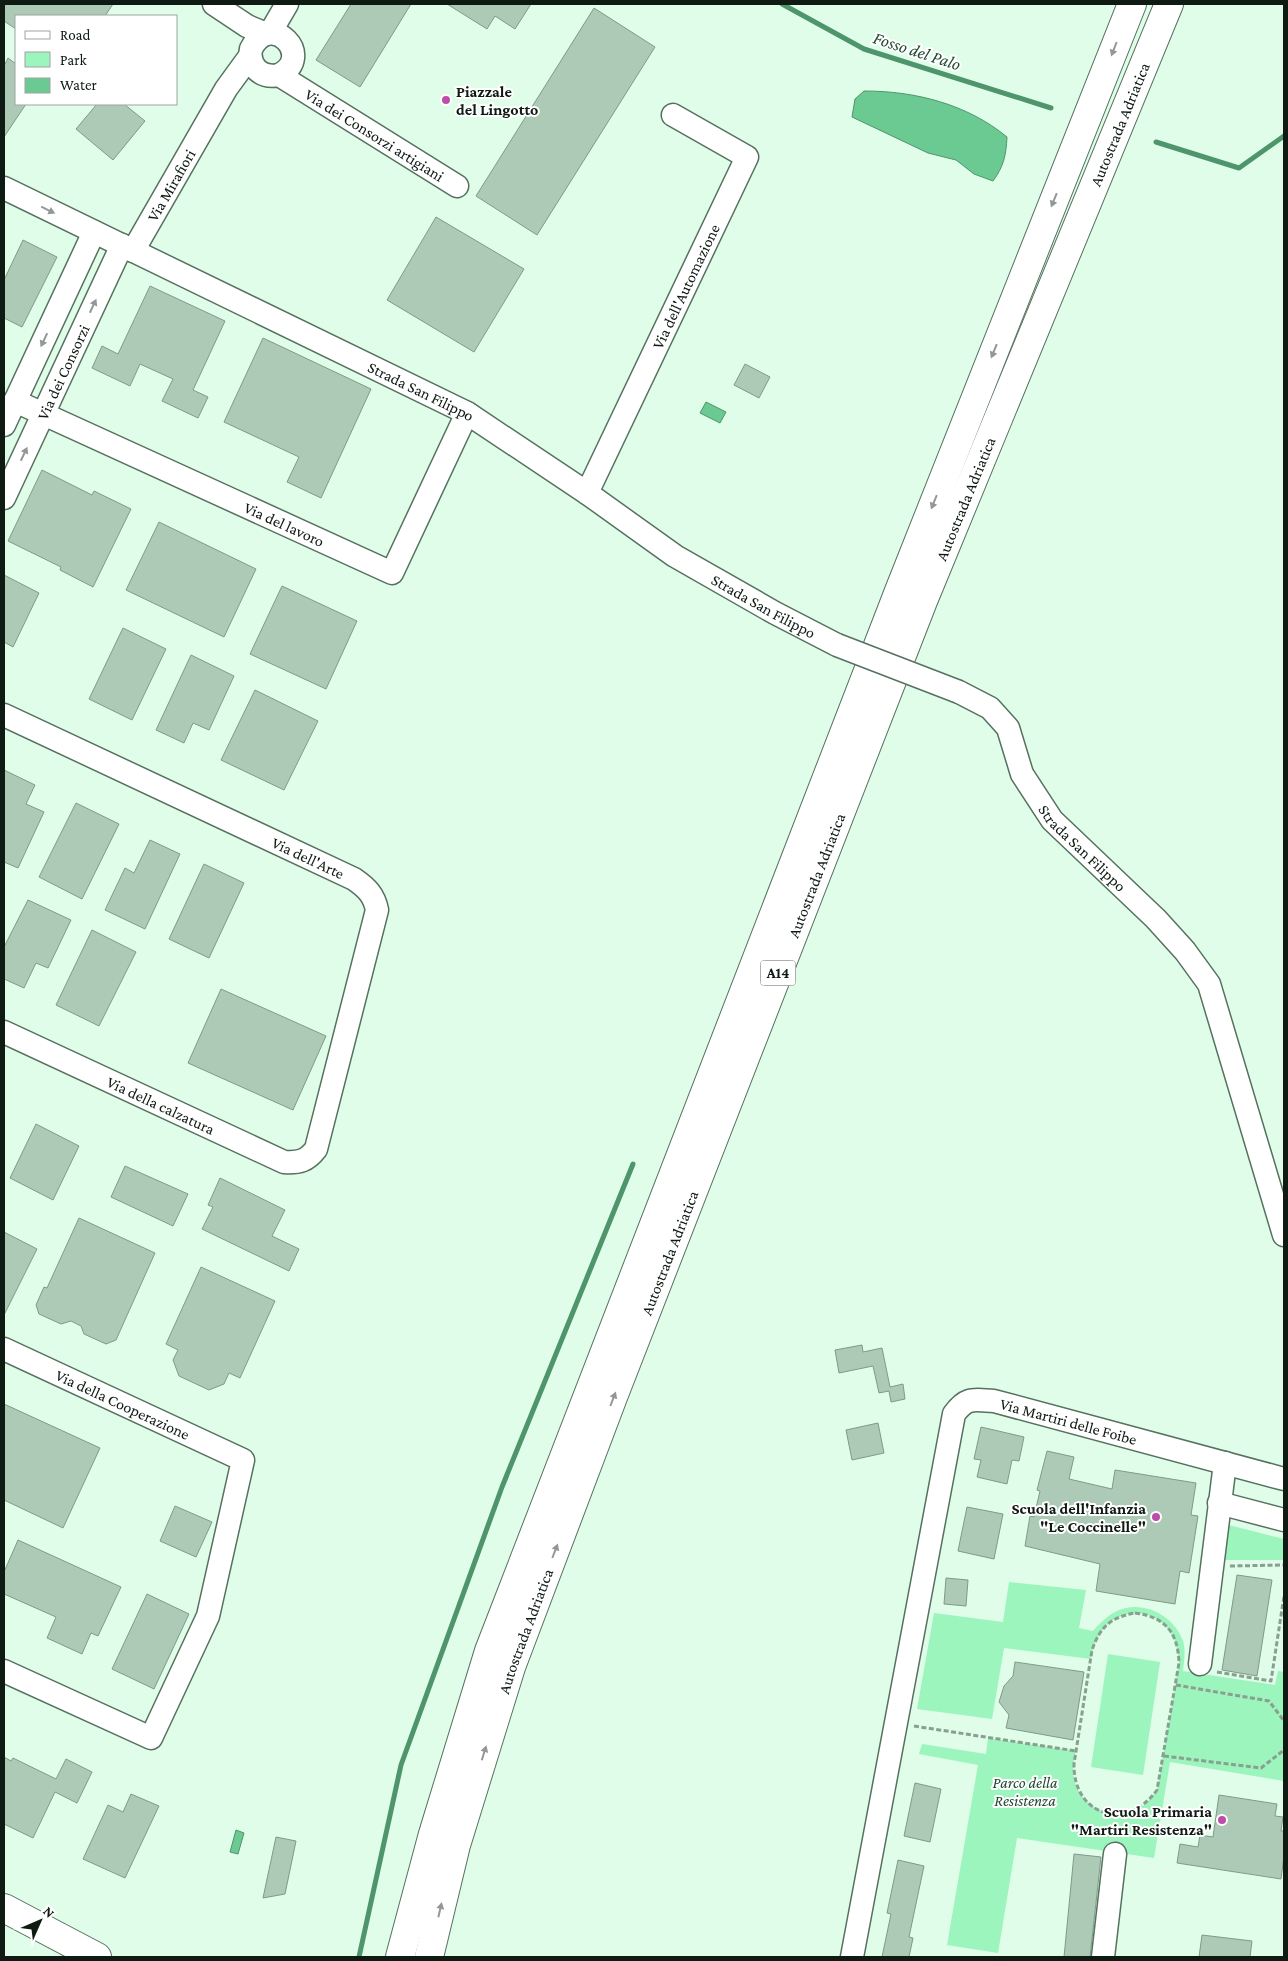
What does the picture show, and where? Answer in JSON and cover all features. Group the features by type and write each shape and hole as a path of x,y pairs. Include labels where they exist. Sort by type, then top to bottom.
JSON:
{"main road":[{"name":"Autostrada Adriatica","path":"400,1957 433,1834 489,1651 895,600 1132,4"},
{"name":"Autostrada Adriatica","path":"429,1957 456,1845 511,1667 613,1397 923,602 1169,4"},
{"path":"4,1908 97,1957"}],"street":[{"name":"Via dei Consorzi artigiani","path":"214,4 263,39 258,72 281,76 457,186"},
{"path":"281,76 292,60 293,51 263,39 286,6"},
{"name":"Via Mirafiori","path":"127,248 209,120 226,89 263,39"},
{"name":"Via Mirafiori","path":"209,120 236,95 281,76"},
{"name":"Via dell'Automazione","path":"587,493 747,157 673,115"},
{"name":"Strada San Filippo","path":"4,188 467,412 587,493 675,556 775,614 837,645 959,692 990,708 1008,728 1022,774 1052,820 1156,919 1185,951 1209,984 1284,1235"},
{"name":"Via dei Consorzi","path":"4,425 94,232"},
{"name":"Via dei Consorzi","path":"4,498 43,414 127,248"},
{"name":"Via del lavoro","path":"15,402 392,573 467,412"},
{"name":"Via dell'Arte","path":"4,715 354,879 367,888 375,899 377,910 316,1149"},
{"name":"Via della calzatura","path":"4,1032 284,1162 303,1161 311,1156 316,1149"},
{"name":"Via della Cooperazione","path":"4,1349 243,1460 208,1616 151,1738 4,1671"},
{"name":"Via Martiri delle Foibe","path":"852,1957 954,1414 962,1404 970,1400 994,1401 1284,1479"},
{"path":"1200,1664 1225,1463"},
{"path":"1219,1502 1284,1520"},
{"path":"1102,1957 1115,1854"}],"path":[{"path":"1212,1566 1284,1565"},
{"path":"1200,1664 1199,1670 1271,1681 1284,1596"},
{"path":"1134,1613 1150,1615 1163,1622 1173,1634 1179,1648 1180,1663 1157,1790 1149,1801 1138,1809 1125,1814 1111,1814 1098,1810 1086,1802 1078,1790 1074,1777 1076,1751 1092,1650 1097,1635 1106,1624 1119,1616 1134,1613"},
{"path":"1176,1685 1269,1701 1284,1721"},
{"path":"896,1724 1076,1751"},
{"path":"1164,1756 1261,1768 1284,1750"}],"green space":[{"path":"1225,1524 1284,1539 1284,1560 1225,1560"},
{"name":"Parco della Resistenza","path":"1009,1582 1086,1590 1079,1628 1093,1631 1101,1622 1117,1611 1137,1607 1156,1612 1165,1617 1179,1632 1185,1652 1183,1671 1275,1685 1278,1671 1284,1672 1284,1781 1170,1762 1154,1858 1017,1838 998,1953 947,1945 978,1765 919,1754 922,1744 986,1754 988,1738 1076,1751 1073,1776 1077,1789 1083,1797 1090,1804 1108,1813 1128,1813 1144,1805 1157,1790 1179,1663 1175,1642 1166,1627 1153,1617 1138,1613 1122,1616 1108,1624 1097,1638 1091,1659 1004,1648 992,1719 917,1709 934,1613 1003,1622"},
{"path":"1108,1654 1160,1662 1143,1775 1091,1767"}],"water":[{"path":"864,91 902,94 940,102 975,116 991,126 1007,137 1004,160 997,176 993,181 974,174 956,160 928,153 852,117 855,99"},
{"path":"706,402 726,412 720,423 700,413"},
{"path":"236,1830 244,1833 238,1854 230,1852"}],"building":[{"path":"4,4 113,4 106,15 15,15 15,28 4,21"},
{"path":"351,4 411,4 360,87 316,60"},
{"path":"447,4 531,4 515,29 495,16 487,29"},
{"path":"594,8 655,47 537,235 476,196"},
{"path":"8,58 15,63 15,105 25,105 4,137 4,66"},
{"path":"96,105 125,105 145,121 113,160 76,129"},
{"path":"436,217 524,269 474,352 387,300"},
{"path":"23,240 57,257 22,327 4,318 4,280"},
{"path":"150,286 225,321 193,390 208,397 198,418 162,401 173,379 140,364 130,386 92,368 102,346 118,354"},
{"path":"263,338 371,389 321,498 287,482 299,457 224,422"},
{"path":"745,364 770,377 759,398 734,385"},
{"path":"42,470 92,495 94,491 131,509 93,587 60,570 61,567 8,541"},
{"path":"159,522 256,569 224,637 126,590"},
{"path":"4,575 39,593 13,647 4,642"},
{"path":"282,586 357,621 326,689 250,654"},
{"path":"123,628 166,649 132,720 89,699"},
{"path":"191,655 234,676 209,730 193,723 184,743 156,730"},
{"path":"255,690 318,721 284,790 221,760"},
{"path":"4,770 35,785 26,804 44,812 18,868 4,862"},
{"path":"76,803 119,824 82,899 39,877"},
{"path":"150,840 180,854 145,929 105,910 125,868 134,873"},
{"path":"204,864 244,883 209,958 169,939"},
{"path":"28,900 71,920 48,968 36,963 24,988 4,979 4,947"},
{"path":"92,930 136,952 99,1026 56,1005"},
{"path":"221,989 326,1036 293,1110 188,1063"},
{"path":"36,1124 79,1146 53,1200 10,1178"},
{"path":"125,1166 188,1194 173,1226 111,1197"},
{"path":"220,1178 285,1210 272,1236 299,1249 289,1271 202,1229 213,1207 208,1205"},
{"path":"79,1218 155,1253 116,1340 106,1344 84,1334 81,1326 71,1321 61,1324 39,1314 36,1305 44,1287 47,1288"},
{"path":"4,1232 37,1249 4,1315"},
{"path":"201,1267 275,1301 240,1378 229,1373 224,1384 209,1390 179,1376 173,1360 178,1350 166,1344"},
{"path":"862,1345 863,1352 882,1348 890,1387 903,1384 905,1399 891,1402 889,1391 879,1393 873,1366 839,1373 835,1350"},
{"path":"4,1404 100,1448 63,1528 4,1500"},
{"path":"878,1423 884,1453 852,1460 846,1430"},
{"path":"981,1427 1024,1437 1019,1461 1012,1460 1007,1484 977,1477 981,1460 974,1459"},
{"path":"1047,1451 1074,1457 1069,1479 1112,1489 1115,1470 1196,1483 1191,1515 1198,1516 1189,1573 1180,1571 1175,1604 1096,1591 1100,1564 1025,1546 1030,1516 1034,1517 1040,1491 1037,1490"},
{"path":"175,1506 212,1522 196,1557 160,1541"},
{"path":"967,1507 1003,1514 994,1559 958,1551"},
{"path":"18,1540 121,1587 98,1636 91,1633 82,1654 47,1638 56,1617 4,1594 4,1572"},
{"path":"1237,1575 1272,1580 1257,1676 1222,1670"},
{"path":"946,1578 968,1580 966,1606 944,1604"},
{"path":"147,1594 189,1614 154,1689 112,1669"},
{"path":"1015,1662 1084,1672 1073,1740 1006,1728 1009,1715 999,1702 1004,1686 1013,1676"},
{"path":"4,1757 11,1761 13,1758 56,1779 66,1759 92,1772 77,1803 55,1792 33,1838 4,1824"},
{"path":"915,1783 941,1789 930,1842 904,1836"},
{"path":"131,1794 159,1806 125,1878 83,1859 108,1805 123,1812"},
{"path":"1219,1795 1277,1804 1275,1816 1283,1817 1281,1831 1284,1831 1284,1856 1281,1879 1177,1863 1180,1844 1198,1847 1200,1835 1213,1837"},
{"path":"276,1837 296,1841 285,1894 263,1898"},
{"path":"1074,1854 1101,1857 1090,1957 1064,1957"},
{"path":"898,1860 924,1866 909,1937 913,1938 909,1957 882,1957 891,1914 887,1913"},
{"path":"1202,1935 1252,1941 1250,1957 1199,1957"}],"waterway":[{"name":"Fosso del Palo","path":"782,4 864,49 1051,108"},
{"name":"Fosso del Palo","path":"1156,142 1239,168 1284,136"},
{"path":"359,1957 401,1765 502,1487 633,1164"}],"place":[{"name":"Piazzale del Lingotto","path":"446,100"},
{"name":"Scuola dell'Infanzia \"Le Coccinelle\"","path":"1156,1517"},
{"name":"Scuola Primaria \"Martiri Resistenza\"","path":"1222,1820"}]}
